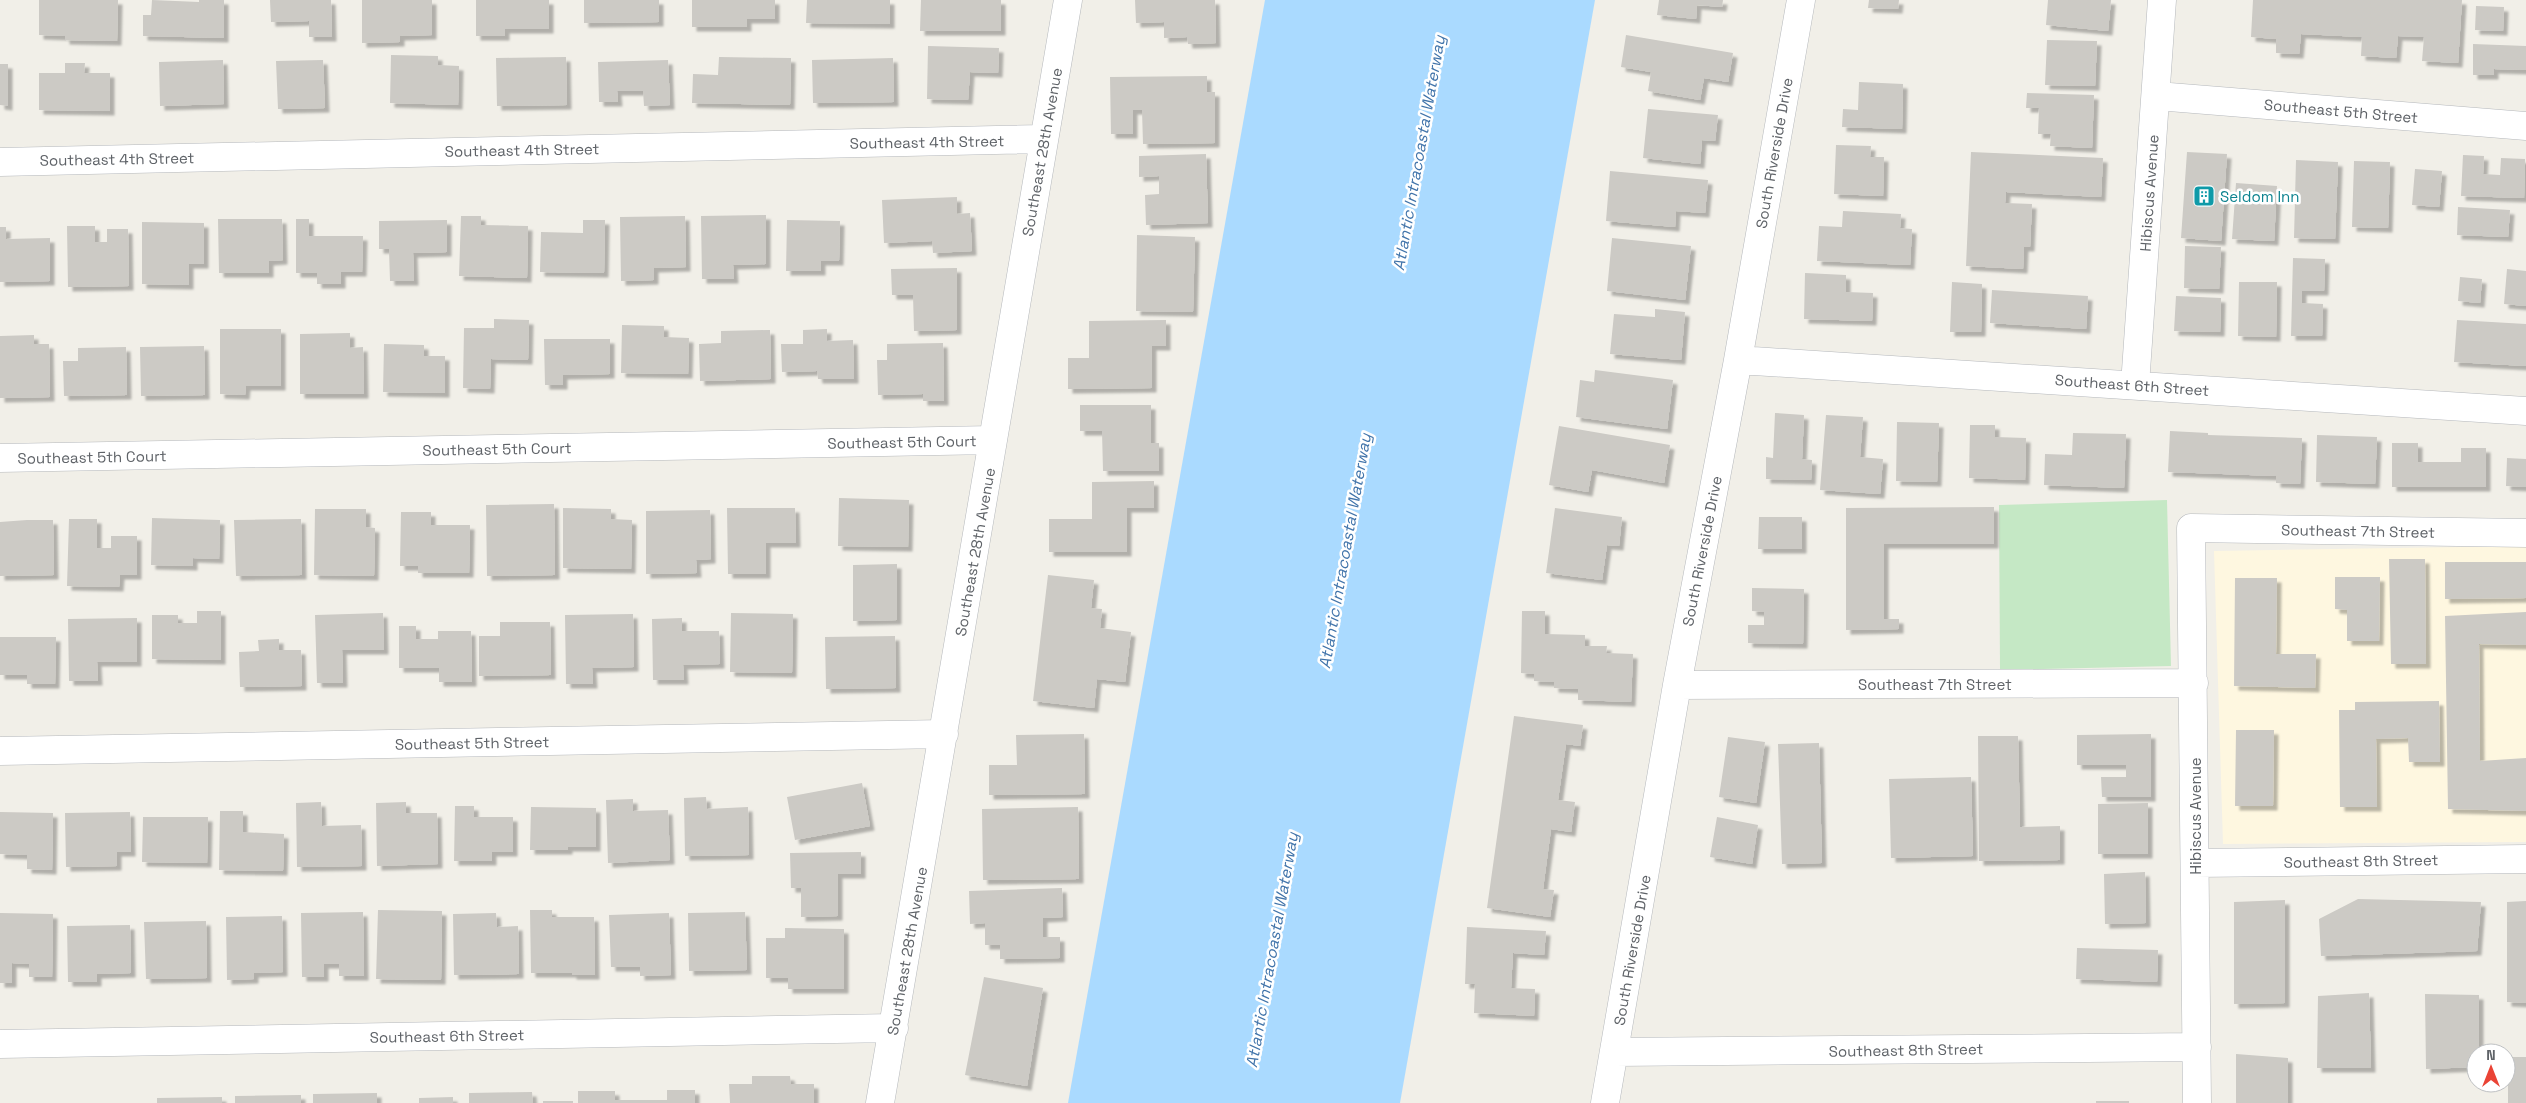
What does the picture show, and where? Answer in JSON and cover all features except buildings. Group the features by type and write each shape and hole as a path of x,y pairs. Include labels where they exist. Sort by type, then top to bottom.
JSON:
{"street":[{"name":"Southeast 28th Avenue","path":"880,1103 1068,0"},
{"name":"South Riverside Drive","path":"1605,1103 1677,685 1738,360 1801,0"},
{"name":"Hibiscus Avenue","path":"2135,385 2157,96 2162,0"},
{"name":"Southeast 5th Street","path":"2157,96 2526,126"},
{"name":"Southeast 4th Street","path":"0,162 1044,139"},
{"name":"Southeast 6th Street","path":"1738,360 2526,411"},
{"name":"Southeast 5th Court","path":"0,458 993,440"},
{"name":"Hibiscus Avenue","path":"2190,528 2194,683 2198,1103"},
{"name":"Southeast 7th Street","path":"2190,528 2526,533"},
{"name":"Southeast 7th Street","path":"1677,685 2194,683"},
{"name":"Southeast 5th Street","path":"0,751 944,734"},
{"name":"Southeast 8th Street","path":"2195,863 2526,859"},
{"name":"Southeast 6th Street","path":"0,1044 894,1028"},
{"name":"Southeast 8th Street","path":"1615,1052 2197,1047"}],"shaded area":[{"path":"2526,546 2526,842 2223,844 2214,551"}],"green space":[{"path":"2167,500 2171,666 2000,670 1999,505"}],"water":[{"name":"Atlantic Intracoastal Waterway","path":"1265,0 1595,0 1400,1103 1068,1103"}],"place":[{"name":"Seldom Inn","path":"2204,196"}]}
